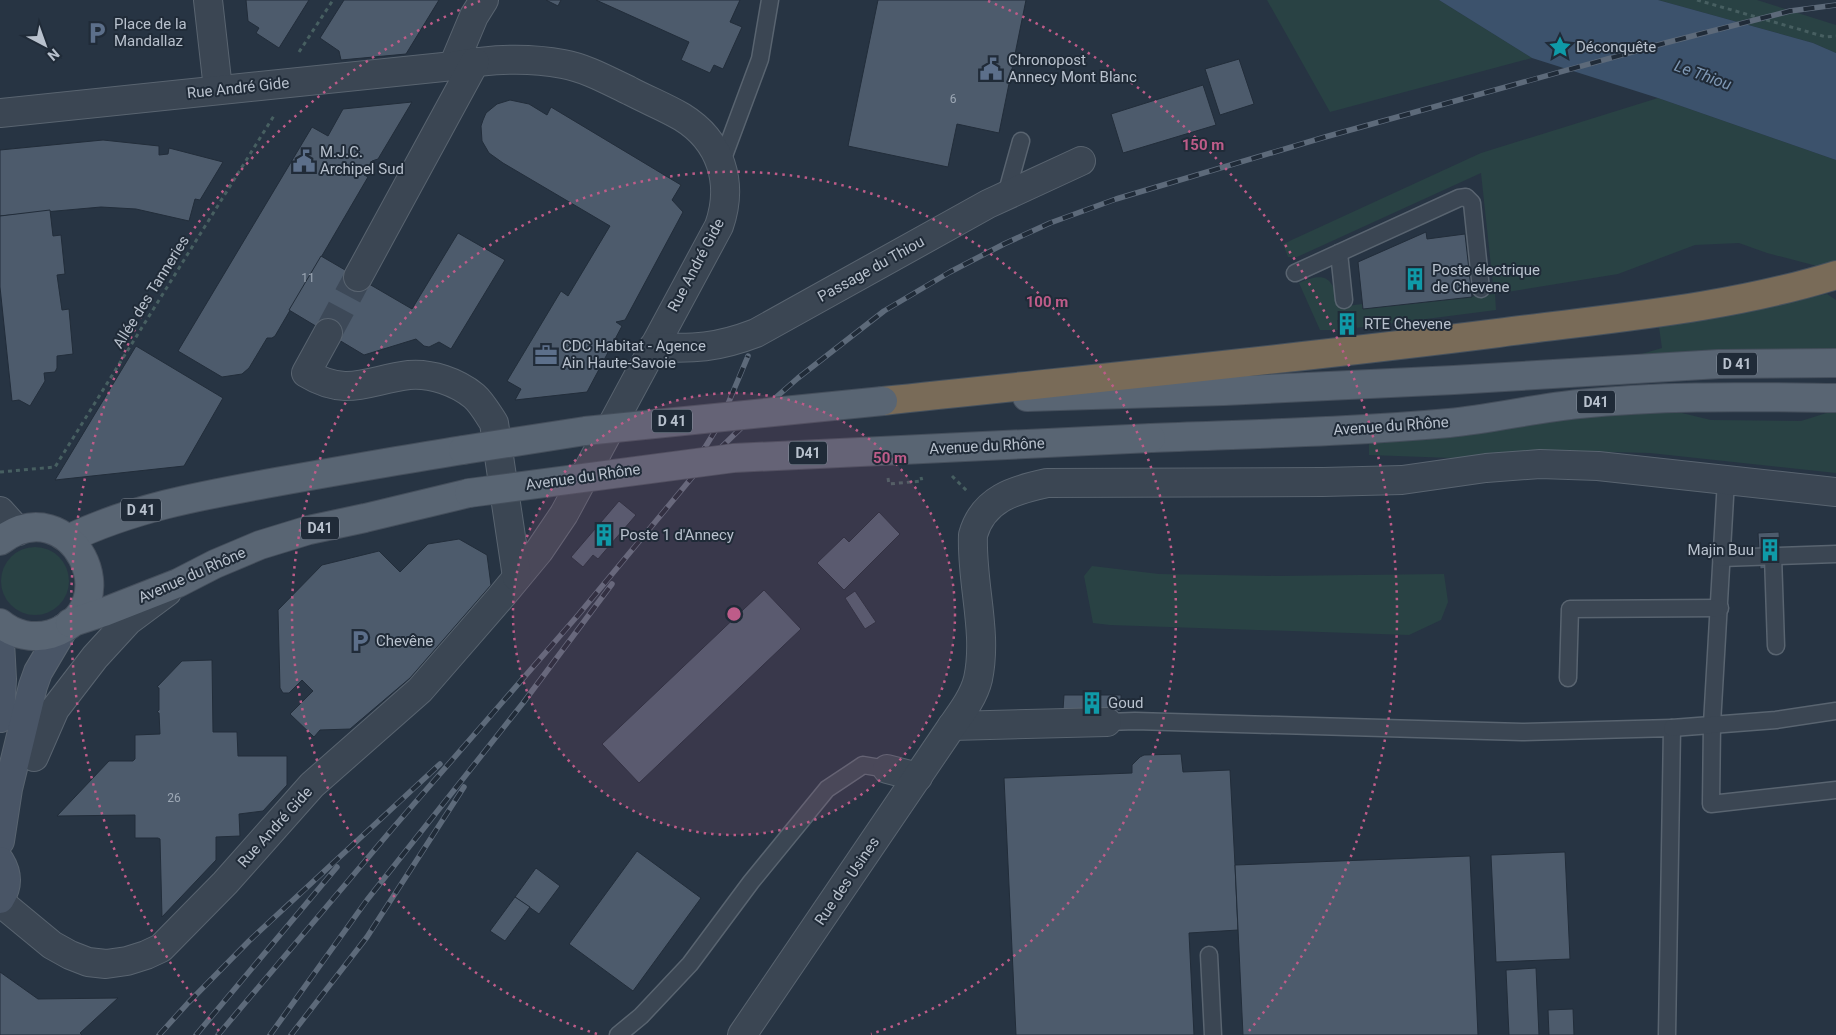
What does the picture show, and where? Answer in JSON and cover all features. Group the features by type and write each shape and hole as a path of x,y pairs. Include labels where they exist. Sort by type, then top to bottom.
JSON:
{"highway":[{"path":"883,401 1386,347 1673,310 1734,300 1836,275"}],"main road":[{"name":"D 41","path":"68,539 128,514 208,494 585,430 883,401 1224,391 1719,364 1836,363"},
{"name":"Avenue du Rhône","path":"0,623 12,631 29,636 48,635 67,625 178,583 215,564 260,545 301,532 468,493 734,458 1450,423 1579,404 1649,398 1724,396 1836,398"},
{"path":"5,531 28,528 50,530 68,539 78,549 85,561 89,581 88,594 82,609 67,625"}],"street":[{"path":"208,0 218,89"},
{"path":"358,277 464,64 474,16 484,0"},
{"name":"Rue André Gide","path":"0,113 514,59 545,61 566,64 600,77 682,117 697,128 710,142 721,164 726,194 724,211 719,226 564,514 539,550 420,690 312,785 225,883 161,948 127,962 106,964 88,962 52,945 0,901"},
{"name":"Passage du Thiou","path":"653,347 694,349 732,343 756,333 979,208 1081,161"},
{"path":"328,333 306,373 320,382 334,386 368,385 409,375 425,375 460,387 474,396 486,409 494,423 517,577"},
{"path":"986,509 1007,495 1047,483 1402,480 1486,468 1540,464 1598,466 1836,492"},
{"name":"Rue des Usines","path":"742,1035 964,708 977,680 981,644 973,535 978,518 986,509"},
{"path":"34,758 55,709 95,657 128,621 178,583"},
{"path":"0,841 8,789 33,686 38,672 67,625"},
{"path":"0,642 2,678 0,718"},
{"path":"952,726 1107,722"},
{"path":"887,769 918,777"},
{"path":"0,861 4,868 6,879 0,901"}],"lane":[{"path":"721,164 760,59 770,0"},
{"path":"1006,195 1022,141"},
{"path":"1295,273 1459,198 1466,197 1472,203 1481,289"},
{"path":"1339,253 1344,300"},
{"path":"1726,480 1712,724 1711,804 1836,790"},
{"path":"1721,558 1836,554"},
{"path":"1773,556 1776,646"},
{"path":"1568,678 1570,609 1720,608"},
{"path":"1107,722 1135,721 1522,732 1672,728 1776,720 1836,711"},
{"path":"1668,1035 1672,728"},
{"path":"618,1035 641,1016 690,964 751,882 827,788 863,765 887,769"},
{"path":"1209,954 1213,1035"}],"path":[{"path":"287,82 333,0"},
{"path":"1697,0 1826,36 1836,36"},
{"name":"Allée des Tanneries","path":"0,472 55,467 287,82"},
{"path":"889,484 922,482 920,472"},
{"path":"947,472 986,509"}],"green space":[{"path":"1267,0 1439,0 1532,58 1330,112"},
{"path":"1658,0 1757,0 1836,25 1836,53 1813,43"},
{"path":"1658,98 1836,160 1836,271 1767,253 1739,243 1695,245 1618,274 1495,294 1496,310 1356,328 1355,318 1339,320 1339,330 1320,330 1299,283 1317,277 1328,280 1332,284 1340,307 1362,304 1363,309 1494,294 1481,173 1297,257 1288,257 1283,244 1481,153"},
{"path":"1827,294 1836,300 1836,354 1638,355 1662,348 1659,327"},
{"path":"1661,408 1711,420 1801,421 1836,410 1836,473 1650,453 1570,451 1452,458 1369,455 1369,441"},
{"path":"35,547 48,550 59,557 66,568 69,581 66,594 59,605 48,612 35,615 22,612 11,605 4,594 1,581 4,568 11,557 22,550"},
{"path":"1092,566 1159,574 1278,576 1444,574 1448,602 1441,620 1409,635 1110,625 1093,623 1084,576"}],"water":[{"name":"Le Thiou","path":"1439,0 1658,0 1813,43 1836,53 1836,160 1658,98 1532,58"}],"building":[{"path":"246,0 309,0 279,48 256,33 259,28 248,21"},
{"path":"344,0 439,0 406,54 341,60 339,51 320,38"},
{"path":"546,0 561,0 558,6"},
{"path":"596,0 740,0 730,22 742,27 723,69 714,65 710,73 681,60 689,42"},
{"path":"878,0 1026,0 999,133 957,124 948,167 848,146"},
{"path":"1239,59 1254,104 1220,115 1205,69"},
{"path":"1203,85 1216,125 1123,153 1111,114"},
{"path":"510,100 529,104 547,115 551,107 681,185 672,200 683,212 625,320 616,322 622,326 587,392 515,400 521,389 507,381 561,291 568,296 610,226 489,153 482,141 481,126 483,120 486,113 497,104"},
{"path":"412,102 378,159 372,161 368,167 364,175 368,177 275,336 267,338 249,368 242,374 222,377 178,351 312,127 328,136 343,109"},
{"path":"103,140 159,146 159,155 168,154 169,148 223,162 200,200 195,199 189,221 136,209 101,207 0,216 0,150"},
{"path":"50,210 53,236 61,235 65,274 57,275 62,310 69,309 73,354 57,356 55,372 44,373 45,381 30,406 19,400 12,401 0,287 0,216"},
{"name":"Poste électrique de Chevene","path":"1426,232 1427,239 1465,234 1472,297 1363,309 1358,262"},
{"path":"458,233 505,260 451,349 439,342 429,347 424,346 416,339 364,355 289,310 321,256 412,309"},
{"name":"RTE Chevene","path":"1355,318 1356,328 1339,330 1338,320"},
{"path":"136,346 223,398 184,466 55,480"},
{"name":"Poste 1 d'Annecy","path":"619,501 636,515 598,559 593,555 583,567 571,557"},
{"path":"879,512 900,534 844,590 817,563 844,537 849,542"},
{"name":"Majin Buu","path":"1779,532 1781,567 1760,569 1758,533"},
{"name":"Chevêne","path":"459,539 487,555 491,585 410,678 350,729 320,730 314,737 290,714 313,691 302,680 289,693 283,693 280,688 278,610 322,565 379,551 400,572 428,544"},
{"path":"764,590 801,629 639,783 602,744"},
{"path":"855,591 876,622 865,629 845,598"},
{"path":"212,660 213,732 237,732 238,756 287,756 287,785 263,811 239,814 240,836 216,837 216,860 162,917 160,839 135,838 135,815 57,816 109,761 133,761 135,759 135,735 160,734 159,713 157,712 159,710 159,688 157,687 182,661"},
{"name":"Goud","path":"1064,695 1121,695 1121,711 1063,710"},
{"path":"1181,754 1183,772 1230,770 1235,865 1238,930 1189,933 1194,1035 1016,1035 1004,778 1132,773 1132,765 1144,755"},
{"path":"637,851 701,898 633,991 569,944"},
{"path":"1565,852 1570,959 1496,962 1491,855"},
{"path":"1470,856 1478,1035 1243,1035 1235,865"},
{"path":"536,868 560,886 539,914 515,897"},
{"path":"515,897 530,907 505,941 490,931"},
{"path":"1536,968 1539,1035 1509,1035 1506,970"},
{"path":"0,972 38,999 118,998 80,1033 82,1035 0,1035"},
{"path":"1573,1009 1574,1035 1549,1035 1548,1010"}],"tunnel":[{"path":"328,333 358,277"}],"railway":[{"path":"218,1035 393,828 579,614 699,469 740,429 798,378 884,311 950,272 1004,244 1050,223 1116,199 1325,137 1665,43 1790,11 1836,5"},
{"path":"688,475 720,423 748,356"},
{"path":"270,1035 367,900 523,703 612,584"},
{"path":"159,1035 249,941 440,764"},
{"path":"291,1035 367,937 464,787"},
{"path":"196,1035 337,867"}],"place":[{"name":"Place de la Mandallaz","path":"97,33"},
{"name":"Déconquête","path":"1560,47"},
{"name":"Chronopost Annecy Mont Blanc","path":"991,69"},
{"name":"M.J.C. Archipel Sud","path":"304,161"},
{"name":"Poste électrique de Chevene","path":"1415,279"},
{"name":"RTE Chevene","path":"1347,324"},
{"name":"CDC Habitat - Agence Ain Haute-Savoie","path":"546,355"},
{"name":"Poste 1 d'Annecy","path":"604,535"},
{"name":"Majin Buu","path":"1770,550"},
{"name":"Chevêne","path":"360,641"},
{"name":"Goud","path":"1092,703"}]}
